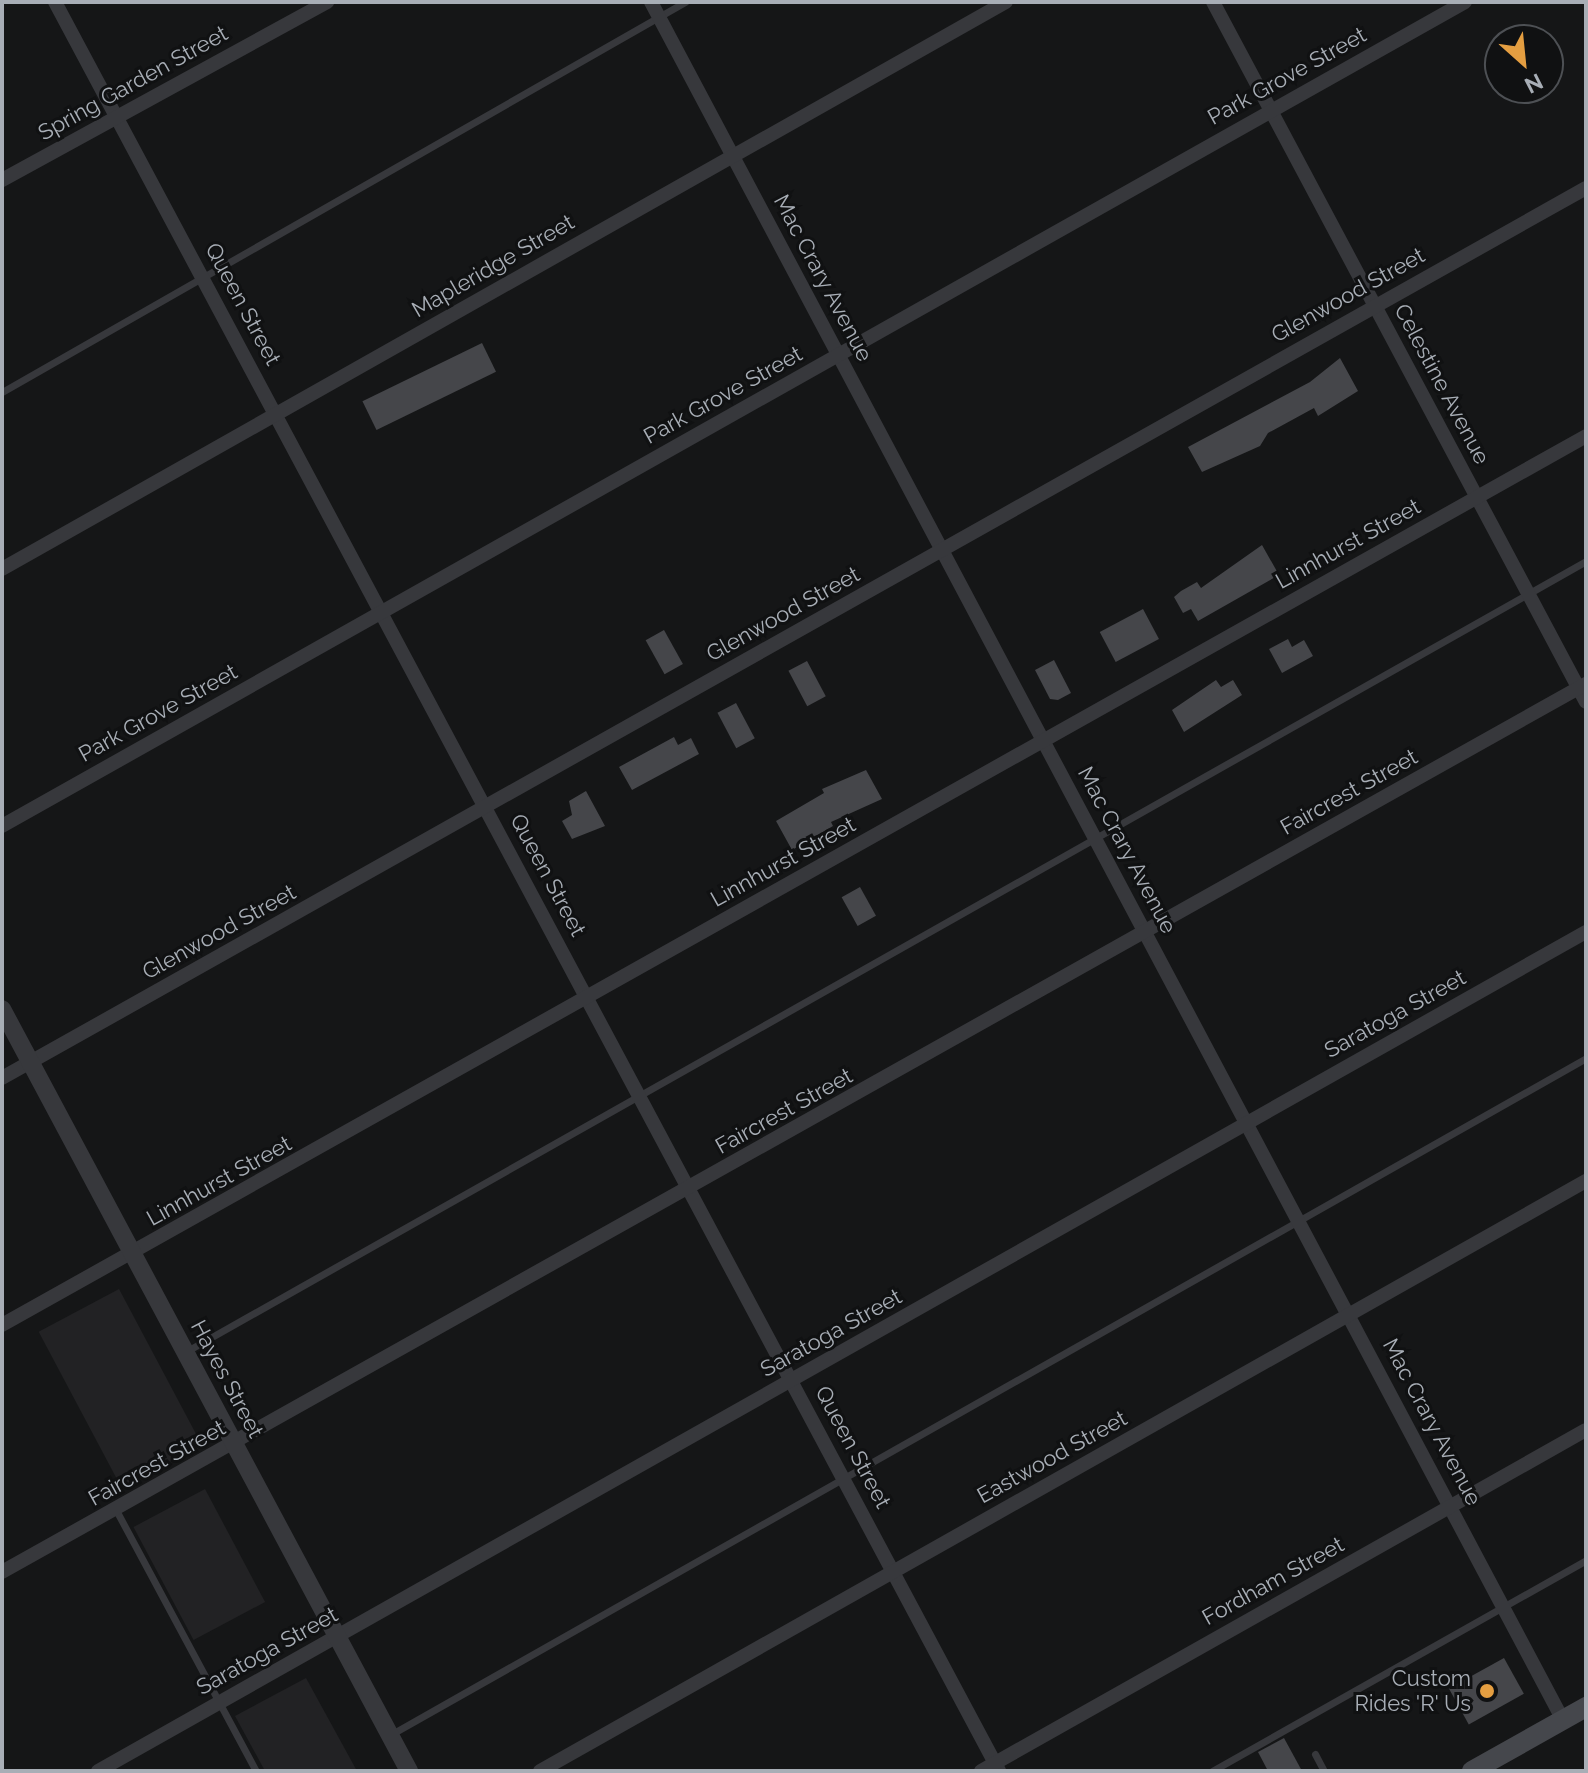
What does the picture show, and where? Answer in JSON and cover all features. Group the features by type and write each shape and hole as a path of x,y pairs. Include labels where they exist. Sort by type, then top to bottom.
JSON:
{"main road":[{"path":"1472,1771 1586,1707"}],"street":[{"name":"Queen Street","path":"55,2 589,997 997,1767"},
{"name":"Spring Garden Street","path":"2,180 327,2"},
{"name":"Mac Crary Avenue","path":"651,2 1563,1720"},
{"name":"Mapleridge Street","path":"2,569 1006,2"},
{"name":"Celestine Avenue","path":"1213,2 1528,593 1582,686 1586,702"},
{"name":"Park Grove Street","path":"2,826 1465,2"},
{"name":"Glenwood Street","path":"2,1078 1586,188"},
{"name":"Linnhurst Street","path":"2,1325 1586,436"},
{"name":"Faircrest Street","path":"2,1572 235,1445 1582,686"},
{"name":"Saratoga Street","path":"98,1771 1586,932"},
{"name":"Hayes Street","path":"2,1009 409,1771"},
{"name":"Eastwood Street","path":"540,1771 1586,1181"},
{"name":"Fordham Street","path":"981,1771 997,1767 1586,1430"}],"lane":[{"path":"2,392 685,2"},
{"path":"185,1352 1586,561"},
{"path":"390,1735 1586,1058"},
{"path":"116,1510 256,1771"},
{"path":"1212,1771 1586,1560"},
{"path":"1315,1754 1324,1771"}],"shaded area":[{"path":"119,1289 203,1446 122,1489 39,1332"},
{"path":"205,1489 265,1602 194,1640 133,1527"},
{"path":"306,1678 357,1771 265,1771 235,1716"}],"building":[{"path":"482,343 496,372 376,430 362,401"},
{"path":"1340,358 1358,391 1318,416 1314,408 1268,433 1260,446 1202,472 1188,447 1310,382"},
{"path":"1262,545 1279,575 1198,621 1191,609 1183,613 1174,597 1197,582 1201,588"},
{"path":"1143,609 1159,639 1116,662 1100,632"},
{"path":"664,630 683,664 665,674 646,640"},
{"path":"1288,639 1292,647 1304,640 1313,656 1282,673 1269,649"},
{"path":"1054,660 1071,693 1058,700 1050,699 1035,670"},
{"path":"807,661 826,696 807,706 788,671"},
{"path":"1216,680 1221,687 1233,680 1242,695 1184,732 1172,710"},
{"path":"736,703 755,738 736,748 717,713"},
{"path":"674,737 678,745 691,738 699,754 632,790 619,767"},
{"path":"866,770 882,799 831,822 833,826 792,850 776,821 824,793 822,789"},
{"path":"586,791 605,826 572,839 562,821 572,815 569,801"},
{"path":"860,887 876,916 858,926 842,897"},
{"name":"Custom Rides 'R' Us","path":"1504,1658 1524,1694 1469,1724 1449,1689"},
{"path":"1284,1738 1302,1771 1268,1771 1258,1752"}],"place":[{"name":"Custom Rides 'R' Us","path":"1487,1691"}]}
